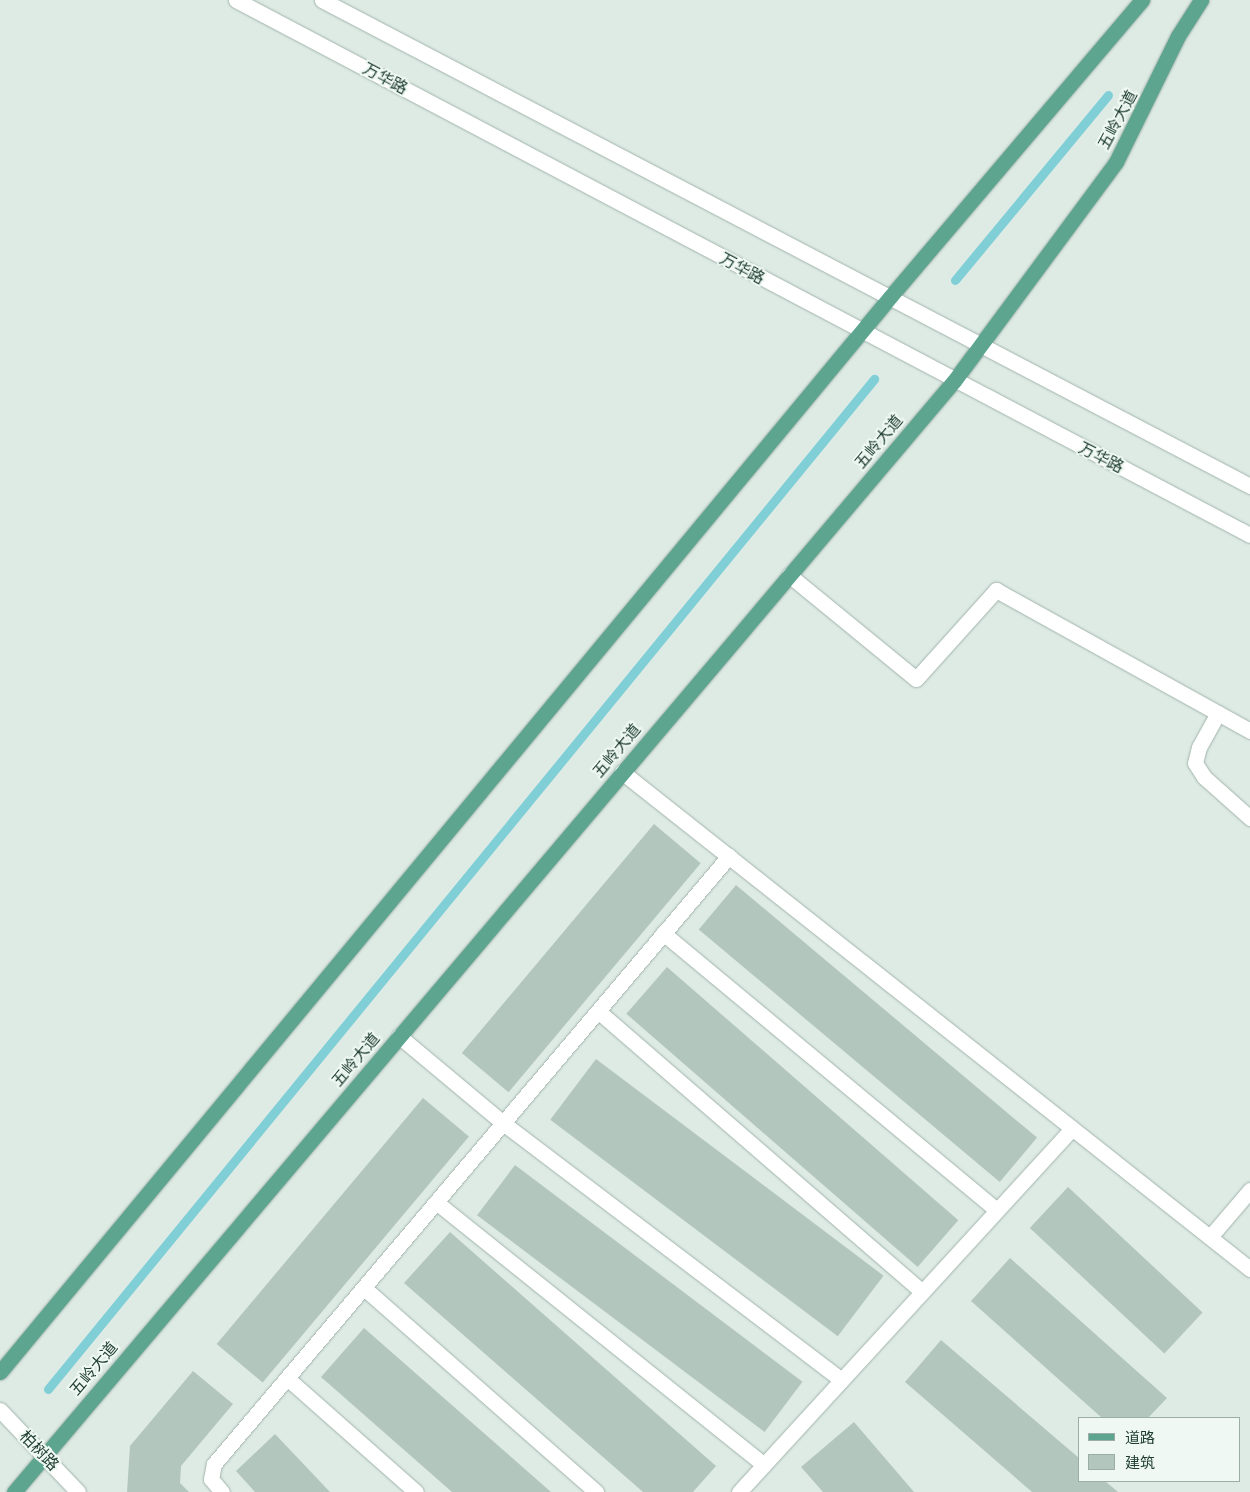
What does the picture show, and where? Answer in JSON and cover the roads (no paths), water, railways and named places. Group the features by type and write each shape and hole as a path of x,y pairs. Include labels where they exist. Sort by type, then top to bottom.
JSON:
{"main road":[{"name":"万华路","path":"236,0 861,333 1250,535"},
{"path":"322,0 1250,486"},
{"path":"0,1372 890,297 1142,0"},
{"name":"五岭大道","path":"14,1492 982,346 1116,162 1178,36 1201,0"},
{"path":"789,575 916,679 996,590 1250,731"},
{"path":"1218,713 1198,747 1195,763 1204,777 1250,818"},
{"path":"622,772 1250,1269"},
{"path":"222,1492 211,1479 214,1464 728,856"},
{"path":"663,934 997,1210"},
{"path":"598,1011 922,1292"},
{"path":"399,1036 503,1123 841,1380"},
{"path":"739,1492 1072,1128"},
{"path":"1210,1237 1250,1190"},
{"path":"436,1202 764,1464"},
{"path":"364,1288 596,1492"},
{"path":"287,1378 416,1492"},
{"name":"柏树路","path":"0,1410 78,1492"}],"waterway":[{"path":"955,280 1108,95"},
{"path":"48,1389 874,379"}]}
